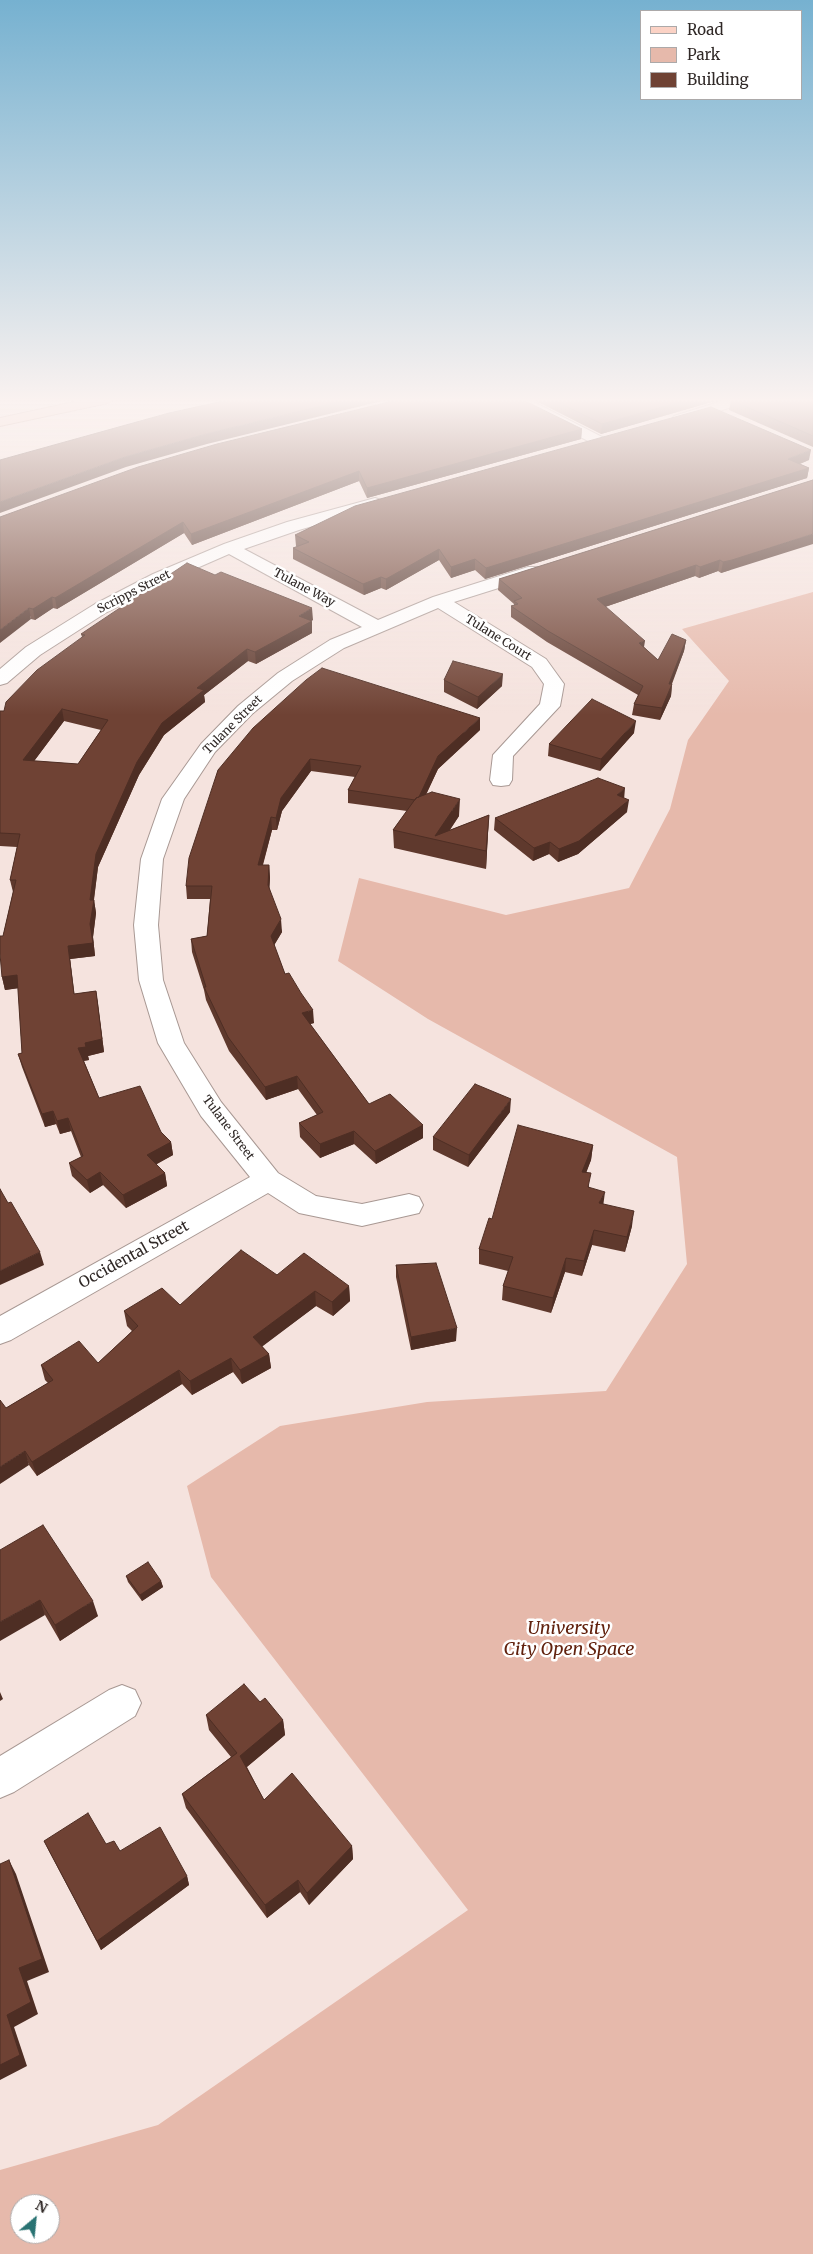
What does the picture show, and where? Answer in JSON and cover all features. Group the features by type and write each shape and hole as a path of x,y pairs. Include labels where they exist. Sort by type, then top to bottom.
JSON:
{"street":[{"name":"Scripps Street","path":"0,679 33,651 101,608 159,578 230,548 293,526 374,504"},
{"name":"Tulane Way","path":"230,548 377,627"},
{"name":"Tulane Street","path":"409,1205 362,1215 310,1205 268,1180 211,1109 171,1043 151,980 146,925 152,859 173,799 208,748 245,710 285,676 337,644 439,601 551,566"},
{"name":"Tulane Court","path":"439,601 539,663 554,684 550,706 503,755 501,780"},
{"name":"Occidental Street","path":"0,1331 268,1180"},
{"path":"0,1778 122,1703"}],"green space":[{"name":"University City Open Space","path":"813,592 813,2254 0,2254 0,2170 158,2125 468,1910 211,1577 187,1486 280,1426 427,1402 606,1391 687,1264 677,1157 428,1019 338,961 359,878 506,915 629,888 670,809 688,740 729,681 682,629"}],"building":[{"path":"35,504 271,504 191,534 183,522 55,598 52,597 33,609 29,608 0,630 0,517"},
{"path":"362,504 692,504 486,568 475,559 451,567 439,549 386,579 381,577 363,584 293,548 309,542 295,535"},
{"path":"736,504 813,504 813,534 732,560 723,562 720,560 700,567 696,565 597,599 645,641 639,643 658,660 672,634 686,640 662,708 634,704 643,686 548,631 511,606 518,604 514,601 522,598 499,579"},
{"path":"187,563 215,575 221,572 312,608 299,616 312,621 255,652 247,649 197,688 204,690 162,723 137,762 96,854 90,900 94,900 90,924 93,943 68,946 74,994 96,991 102,1039 85,1043 86,1047 78,1048 99,1098 140,1086 161,1132 171,1142 147,1155 165,1173 123,1195 100,1172 87,1180 69,1163 83,1156 68,1118 57,1121 53,1111 42,1114 18,1054 22,1053 17,975 2,977 0,954 0,936 3,936 16,880 10,880 20,834 0,833 0,711 4,711 6,702 37,670 85,635 81,634","holes":["62,709 108,720 78,764 23,760"]},
{"path":"453,661 503,674 478,697 444,680"},
{"path":"322,668 480,718 438,756 419,797 415,800 348,790 361,766 310,759 281,798 276,818 271,817 258,865 269,865 268,885 281,919 271,936 285,974 289,973 313,1010 302,1013 369,1104 390,1094 423,1125 375,1151 354,1131 320,1144 299,1123 323,1112 297,1076 265,1087 228,1037 204,987 206,987 191,939 207,936 212,886 186,886 189,858 218,770 253,728"},
{"path":"592,699 636,721 601,759 549,744"},
{"path":"598,778 625,788 617,795 629,800 579,841 559,849 550,842 534,848 495,818"},
{"path":"432,792 460,799 435,836 489,815 486,851 393,830 416,798"},
{"path":"475,1084 511,1099 469,1155 433,1137"},
{"path":"518,1125 593,1145 582,1172 591,1173 588,1187 605,1192 599,1203 634,1211 627,1237 594,1230 584,1261 566,1258 553,1298 503,1286 513,1257 479,1249 489,1218 492,1219"},
{"path":"0,1189 8,1203 11,1202 40,1252 0,1271"},
{"path":"241,1250 277,1275 304,1253 349,1286 332,1302 315,1291 253,1337 269,1354 240,1370 231,1358 190,1381 179,1370 32,1462 25,1451 0,1467 0,1400 6,1408 53,1380 41,1365 79,1341 98,1363 138,1326 124,1311 162,1288 180,1305"},
{"path":"436,1263 457,1328 411,1337 396,1265"},
{"path":"43,1525 93,1601 55,1625 40,1600 0,1622 0,1550"},
{"path":"148,1562 161,1581 140,1595 126,1576"},
{"path":"244,1684 260,1702 265,1698 283,1720 240,1756 264,1800 292,1773 352,1846 307,1893 298,1880 265,1905 182,1794 237,1753 206,1715"},
{"path":"88,1813 106,1844 114,1841 120,1851 160,1827 187,1876 97,1941 44,1841"},
{"path":"9,1860 42,1959 19,1968 31,2002 7,2015 20,2055 0,2065 0,1864"}]}
